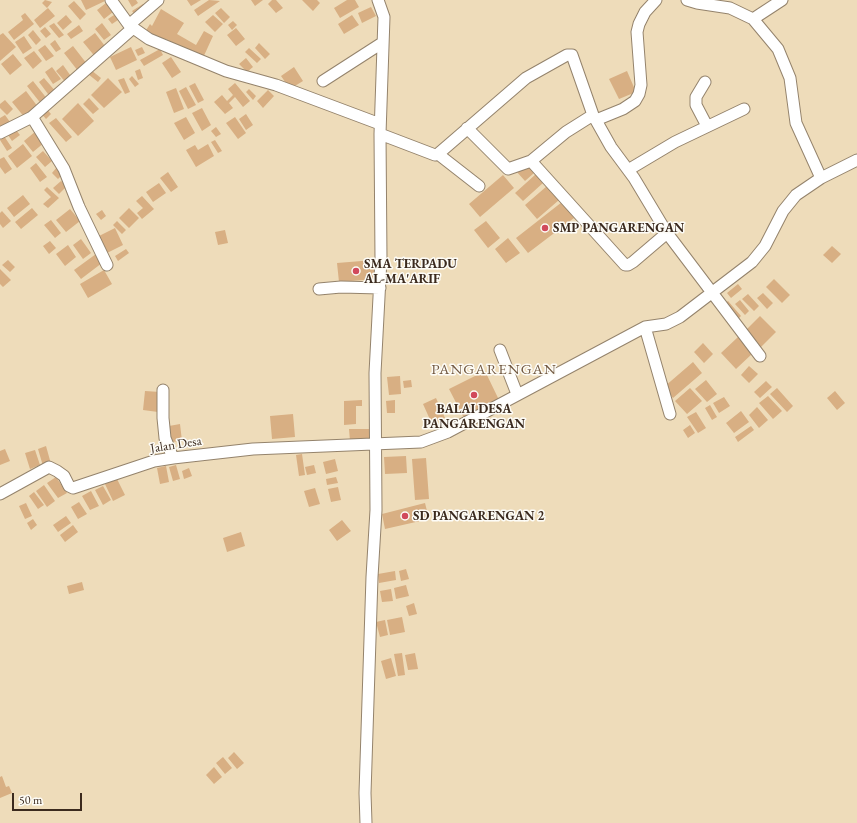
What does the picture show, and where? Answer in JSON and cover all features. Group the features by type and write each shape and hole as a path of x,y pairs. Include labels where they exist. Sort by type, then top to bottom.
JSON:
{"street":[{"path":"111,0 131,26 150,39 219,68 276,85 380,129 435,155 438,154 479,186"},
{"path":"0,133 32,118 158,0"},
{"path":"366,823 368,708 376,510 374,445 375,373 380,288 380,129 384,17 378,0"},
{"path":"467,128 508,169 532,161 566,132 594,118 623,109 635,101 639,94 641,85 638,32 639,24 645,12 656,0"},
{"path":"687,0 730,8 753,18 778,48 790,78 796,122 821,178"},
{"path":"753,18 782,0"},
{"path":"323,81 382,43"},
{"path":"438,154 526,78 567,55 574,57 594,118 667,233 760,356"},
{"path":"705,82 697,94 696,105 707,126"},
{"path":"628,170 675,142 744,109"},
{"path":"32,118 64,169 79,207 107,265"},
{"name":"Jalan Desa","path":"0,494 50,468 64,476 69,486 73,488 154,461 173,458 253,449 421,442 435,437 478,417 517,394 645,327 666,324 680,317 752,262 765,246 783,211 796,195 821,178 857,160"},
{"path":"532,161 625,265 633,262 667,233"},
{"path":"319,289 341,287 380,288"},
{"path":"645,327 670,414"},
{"path":"500,350 517,394"},
{"path":"164,390 163,418 165,438 173,458"}],"building":[{"path":"45,0 52,2 47,8 42,3"},
{"path":"81,0 104,0 105,1 86,10"},
{"path":"128,0 136,0 138,3 132,7"},
{"path":"187,0 201,0 191,6"},
{"path":"209,0 220,1 198,16 194,10"},
{"path":"251,0 263,0 255,6"},
{"path":"272,0 276,0 283,8 276,13 268,4"},
{"path":"302,0 317,0 320,3 313,11"},
{"path":"347,0 355,0 359,7 340,18 334,8"},
{"path":"74,1 86,14 80,20 68,6"},
{"path":"106,3 113,12 104,19 97,10"},
{"path":"143,4 146,8 135,15 132,11"},
{"path":"371,7 376,16 362,23 358,13"},
{"path":"48,8 55,16 40,28 34,20"},
{"path":"221,8 230,17 224,23 215,13"},
{"path":"161,9 184,23 177,34 196,45 204,31 213,36 202,60 166,39 163,43 145,32 150,24 152,26"},
{"path":"25,13 34,24 14,40 8,32 23,20 21,16"},
{"path":"66,15 72,22 63,30 57,23"},
{"path":"114,15 118,20 112,24 108,19"},
{"path":"213,15 223,24 215,32 205,22"},
{"path":"352,15 359,25 344,34 338,24"},
{"path":"233,21 237,25 232,30 228,25"},
{"path":"54,23 64,35 59,38 49,26"},
{"path":"102,23 111,35 104,40 95,29"},
{"path":"79,25 83,31 71,39 67,34"},
{"path":"45,27 51,34 46,38 40,31"},
{"path":"236,28 245,39 236,46 227,35"},
{"path":"33,30 41,40 36,45 28,35"},
{"path":"3,33 16,47 0,61 0,35"},
{"path":"95,33 108,50 97,59 83,42"},
{"path":"24,36 32,48 23,54 15,42"},
{"path":"55,40 61,49 56,52 50,44"},
{"path":"259,43 270,54 265,59 255,48"},
{"path":"45,45 54,56 46,61 38,50"},
{"path":"73,46 87,64 78,71 64,53"},
{"path":"131,47 137,60 116,70 110,57"},
{"path":"142,47 145,53 138,56 135,50"},
{"path":"249,48 261,59 257,63 245,52"},
{"path":"160,49 163,55 144,66 140,60"},
{"path":"34,51 42,61 33,69 24,58"},
{"path":"13,54 22,65 10,75 1,64"},
{"path":"171,57 181,72 172,78 162,63"},
{"path":"246,58 253,67 247,72 239,64"},
{"path":"63,65 73,79 67,84 56,71"},
{"path":"52,67 61,79 53,84 45,72"},
{"path":"294,67 303,81 290,89 281,76"},
{"path":"140,69 143,78 138,80 135,71"},
{"path":"91,70 101,78 98,82 88,74"},
{"path":"627,71 636,92 619,99 609,79"},
{"path":"132,76 139,84 135,87 129,79"},
{"path":"44,78 57,93 51,98 39,82"},
{"path":"108,78 122,92 104,108 91,95"},
{"path":"124,78 130,92 125,94 118,80"},
{"path":"33,81 48,100 42,105 27,86"},
{"path":"195,83 204,100 198,103 189,86"},
{"path":"235,83 250,101 243,107 235,97 229,103 233,108 225,114 214,102 222,95 227,101 233,95 228,89"},
{"path":"186,87 196,105 188,109 179,91"},
{"path":"176,88 184,109 174,113 166,92"},
{"path":"249,89 256,96 253,100 246,92"},
{"path":"268,90 274,96 263,108 257,101"},
{"path":"26,91 38,107 25,118 12,102"},
{"path":"89,98 99,109 93,114 83,104"},
{"path":"5,100 13,109 7,115 0,108 0,104"},
{"path":"78,103 94,121 78,136 62,119"},
{"path":"45,107 51,114 46,119 40,112"},
{"path":"202,108 211,125 202,131 192,113"},
{"path":"246,114 253,125 246,130 239,119"},
{"path":"5,115 10,122 0,129 0,118"},
{"path":"186,117 195,133 184,140 174,123"},
{"path":"235,117 246,133 238,139 226,123"},
{"path":"56,118 72,137 66,142 49,123"},
{"path":"216,127 221,134 216,137 211,131"},
{"path":"16,130 20,135 12,141 8,135"},
{"path":"36,131 45,142 33,152 24,141"},
{"path":"4,136 12,148 7,151 0,140"},
{"path":"215,140 222,151 218,153 211,142"},
{"path":"23,144 32,156 17,168 8,156"},
{"path":"208,144 214,156 196,167 186,150 195,145 198,150"},
{"path":"43,151 52,161 45,167 36,157"},
{"path":"4,157 12,169 5,174 0,167 0,159"},
{"path":"36,163 47,177 40,182 30,168"},
{"path":"526,163 534,173 525,181 516,171"},
{"path":"57,167 64,173 58,179 52,173"},
{"path":"168,172 178,187 171,192 160,178"},
{"name":"SMP PANGARENGAN","path":"536,174 543,183 523,201 515,193"},
{"path":"503,175 514,188 480,217 469,204"},
{"path":"61,181 67,186 59,194 53,188"},
{"path":"159,183 166,193 153,202 146,192"},
{"name":"SMP PANGARENGAN","path":"547,186 559,200 537,219 525,205"},
{"path":"47,187 59,198 48,208 43,204 51,197 44,190"},
{"path":"23,195 30,204 14,217 7,208"},
{"path":"142,196 154,209 142,219 137,213 143,208 136,201"},
{"name":"SMP PANGARENGAN","path":"562,202 574,218 528,253 516,238"},
{"path":"32,208 38,215 21,229 15,222"},
{"path":"129,208 139,218 129,228 119,218"},
{"path":"70,209 80,221 66,232 56,220"},
{"path":"102,210 106,216 101,220 96,214"},
{"path":"2,211 11,221 3,228 0,224 0,213"},
{"path":"51,220 61,233 55,238 44,225"},
{"path":"117,221 126,230 122,234 113,225"},
{"path":"486,221 500,238 488,248 474,230"},
{"path":"115,228 123,245 105,254 97,237"},
{"path":"225,230 228,243 218,245 215,232"},
{"name":"SMP PANGARENGAN","path":"508,238 520,253 506,263 495,249"},
{"path":"81,239 91,253 83,259 73,245"},
{"path":"50,241 56,248 49,254 43,246"},
{"path":"68,245 76,257 65,266 56,254"},
{"path":"832,246 841,254 832,263 823,255"},
{"path":"126,249 129,253 118,261 115,256"},
{"path":"96,254 102,263 81,279 74,270"},
{"path":"8,260 15,267 10,272 2,265"},
{"name":"SMA TERPADU AL-MA'ARIF","path":"374,260 375,279 339,282 337,263"},
{"path":"0,269 11,280 3,287 0,284"},
{"path":"104,270 112,284 88,298 80,284"},
{"path":"774,279 790,295 782,303 766,287"},
{"path":"738,284 742,289 731,298 727,293"},
{"path":"763,293 773,303 767,309 757,298"},
{"path":"748,294 759,306 754,311 742,299"},
{"path":"740,300 749,311 745,315 735,304"},
{"path":"728,301 741,316 736,321 722,306"},
{"path":"760,316 776,332 759,349 743,333"},
{"path":"738,337 753,353 736,369 721,353"},
{"path":"703,343 713,354 704,363 694,352"},
{"path":"693,362 702,373 673,398 664,387"},
{"path":"749,366 758,374 749,383 741,375"},
{"name":"BALAI DESA PANGARENGAN","path":"485,371 499,400 464,418 449,389"},
{"path":"400,376 401,394 389,395 387,377"},
{"path":"411,380 412,387 404,388 403,381"},
{"path":"706,380 717,394 707,402 695,389"},
{"path":"766,381 772,387 760,398 754,392"},
{"path":"690,388 702,401 687,414 675,401"},
{"path":"777,388 793,406 787,412 770,394"},
{"path":"145,391 160,392 158,412 143,410"},
{"path":"835,391 845,403 837,410 827,398"},
{"path":"768,396 782,411 773,419 759,403"},
{"path":"724,397 730,406 719,413 713,403"},
{"path":"436,398 445,418 432,424 423,404"},
{"path":"362,400 362,406 356,406 356,424 344,425 344,401"},
{"path":"395,400 395,413 387,413 386,401"},
{"path":"710,405 717,417 712,420 705,408"},
{"path":"757,407 768,420 759,428 749,415"},
{"path":"741,411 749,422 734,433 726,423"},
{"path":"696,412 706,428 698,433 687,417"},
{"path":"293,414 295,437 272,439 270,416"},
{"path":"180,424 182,441 171,442 169,426"},
{"path":"690,425 695,433 688,438 683,430"},
{"path":"751,426 754,430 738,442 735,437"},
{"path":"349,429 369,429 369,440 350,441"},
{"path":"46,446 51,464 43,466 38,449"},
{"path":"5,449 10,461 0,465 0,451"},
{"path":"35,450 40,465 30,469 25,453"},
{"path":"302,454 305,475 299,476 296,455"},
{"name":"SD PANGARENGAN 2","path":"406,456 407,473 385,474 384,457"},
{"name":"SD PANGARENGAN 2","path":"426,458 429,499 415,500 412,459"},
{"path":"335,459 338,471 326,474 323,462"},
{"path":"176,465 180,479 173,481 169,467"},
{"path":"314,465 316,473 307,475 305,467"},
{"path":"166,466 169,482 160,484 157,468"},
{"path":"189,468 192,476 184,479 182,471"},
{"path":"56,477 67,493 58,498 47,483"},
{"path":"336,477 338,483 327,485 326,479"},
{"path":"117,479 125,495 113,501 105,484"},
{"path":"44,485 55,501 47,507 36,491"},
{"path":"103,486 111,500 103,505 95,490"},
{"path":"338,487 341,500 331,502 328,489"},
{"path":"315,488 320,504 309,507 304,491"},
{"path":"91,491 99,506 90,510 82,496"},
{"path":"34,492 44,505 38,509 29,496"},
{"path":"79,502 87,514 78,519 71,507"},
{"path":"26,503 32,516 25,519 19,506"},
{"name":"SD PANGARENGAN 2","path":"425,503 429,519 385,529 382,514"},
{"path":"66,516 71,523 58,532 53,525"},
{"path":"33,519 37,525 31,530 27,523"},
{"path":"342,520 351,531 337,541 329,530"},
{"path":"73,525 78,532 65,542 60,535"},
{"path":"241,532 245,546 227,552 223,538"},
{"path":"406,569 409,579 401,581 399,571"},
{"path":"395,571 396,580 379,583 378,574"},
{"path":"82,582 84,590 69,594 67,586"},
{"path":"406,585 409,596 396,599 394,588"},
{"path":"391,589 393,601 382,602 380,591"},
{"path":"414,603 417,614 409,616 406,606"},
{"path":"402,617 405,632 390,635 387,620"},
{"path":"385,620 388,635 380,637 376,622"},
{"path":"402,653 405,675 398,676 394,654"},
{"path":"415,653 418,669 408,670 405,655"},
{"path":"391,658 396,676 386,679 381,661"},
{"path":"234,752 244,763 237,769 228,758"},
{"path":"223,757 232,768 225,774 216,763"},
{"path":"214,767 222,777 214,784 206,775"},
{"path":"2,776 6,787 9,786 12,793 0,798 0,777"}],"place":[{"name":"SMP PANGARENGAN","path":"545,228"},
{"name":"SMA TERPADU AL-MA'ARIF","path":"356,271"},
{"name":"BALAI DESA PANGARENGAN","path":"474,395"},
{"name":"SD PANGARENGAN 2","path":"405,516"}],"district":[{"name":"PANGARENGAN","path":"494,370"}]}
